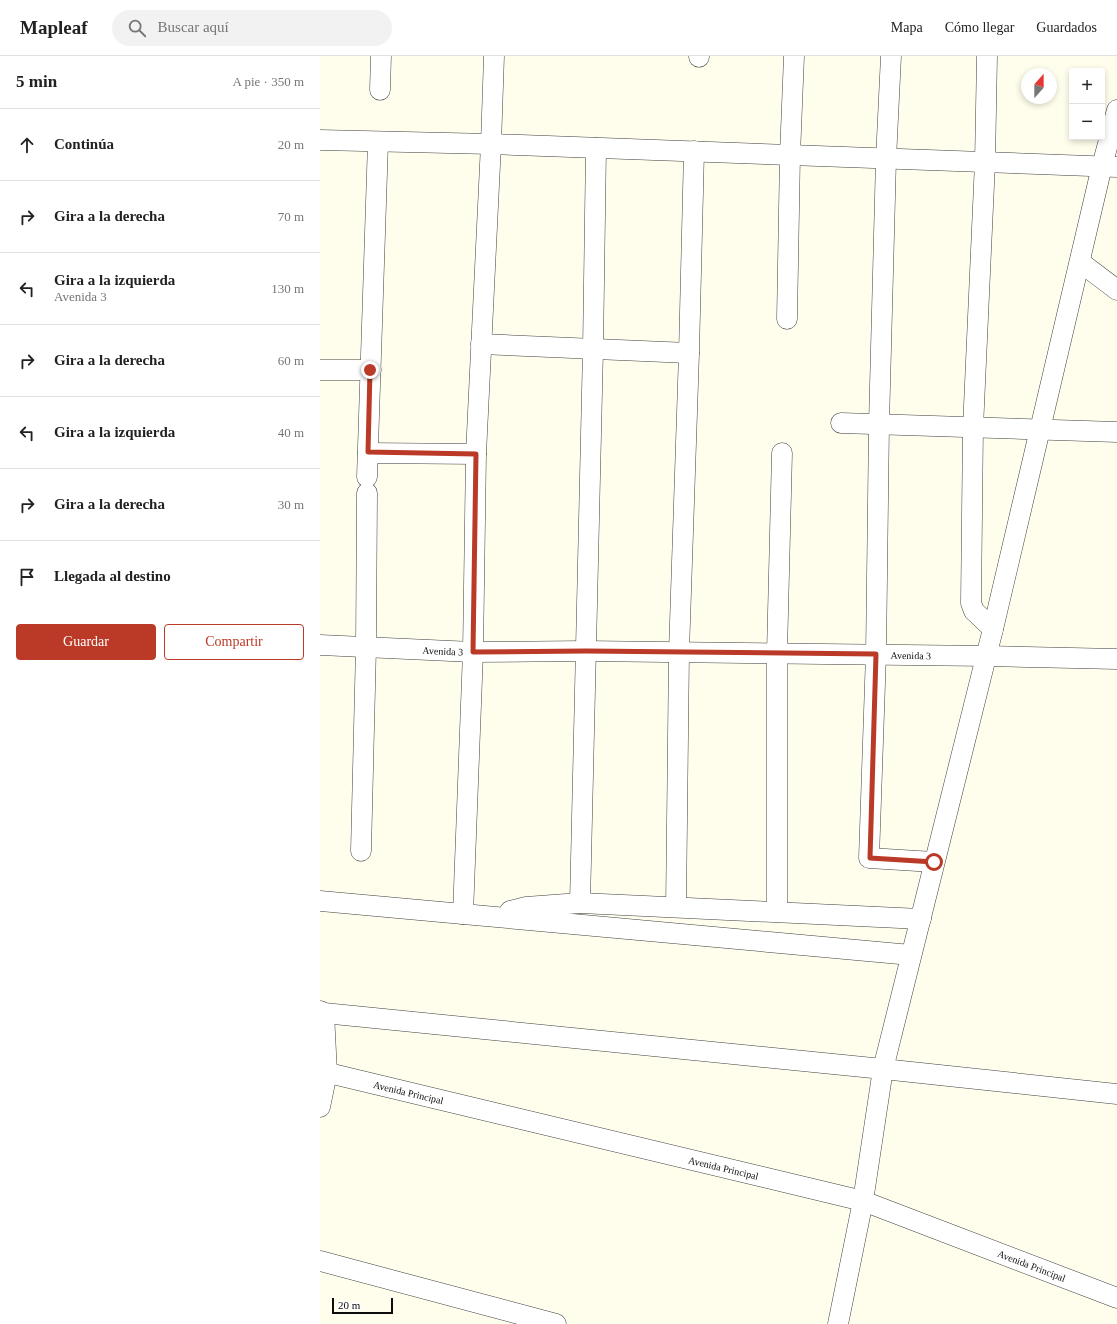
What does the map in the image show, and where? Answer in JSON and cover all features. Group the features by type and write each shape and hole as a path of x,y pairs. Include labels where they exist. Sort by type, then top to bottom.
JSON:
{"street":[{"path":"380,90 381,56"},
{"path":"463,914 473,652 476,454 494,56"},
{"path":"787,319 790,155 794,56"},
{"path":"891,56 886,159 879,424 876,654 870,858 934,862"},
{"path":"987,56 985,162 973,428 971,603 974,611 993,630"},
{"path":"838,1324 863,1201 883,1069 987,656 1080,262 1110,167 1117,110"},
{"path":"320,140 491,144 1110,167"},
{"path":"361,851 366,647 367,485 378,142"},
{"path":"580,903 593,349 596,148"},
{"path":"676,906 679,652 694,151"},
{"path":"1080,262 1117,290"},
{"path":"481,344 689,353"},
{"path":"320,370 370,370"},
{"path":"841,423 1117,432"},
{"path":"368,452 476,454"},
{"path":"777,911 777,653 782,453"},
{"name":"Avenida 3","path":"320,645 473,652 586,651 876,654 1117,659"},
{"path":"320,901 911,955"},
{"path":"499,917 513,910 526,907 580,903 676,906 921,918"},
{"path":"320,1107 324,1072 322,1012 1117,1094"},
{"name":"Avenida Principal","path":"324,1072 863,1201 1117,1298"},
{"path":"320,1261 556,1324"}],"route":[{"path":"370,370 368,452 476,454 473,652 586,651 876,654 870,858 934,862"}]}
